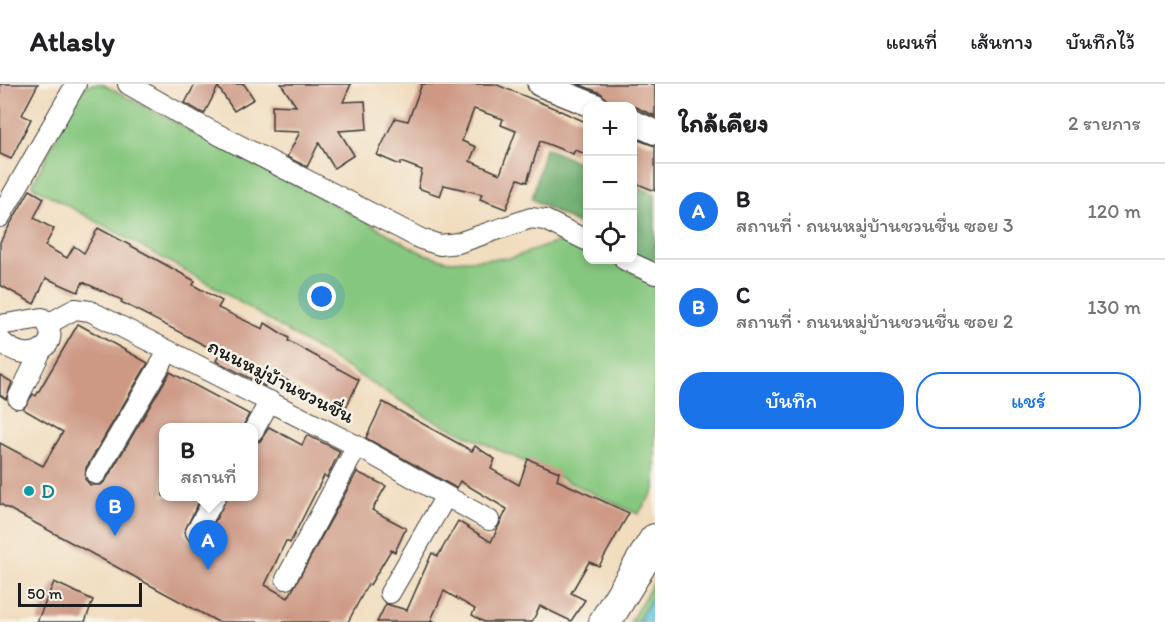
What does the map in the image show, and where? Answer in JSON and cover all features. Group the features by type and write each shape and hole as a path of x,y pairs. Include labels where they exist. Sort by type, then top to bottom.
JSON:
{"main road":[{"path":"605,622 655,540"}],"street":[{"path":"0,217 76,84"},
{"path":"128,84 194,122 421,239 440,244 458,243 531,218 546,220 583,238"},
{"path":"540,84 585,102"},
{"path":"637,124 655,132"},
{"path":"634,264 655,274"},
{"name":"ถนนหมู่บ้านชวนชื่น","path":"48,324 75,309 90,311 357,446 489,520"},
{"path":"0,325 42,318 48,324 51,333 18,398"},
{"path":"0,340 16,353 32,354 42,349"},
{"path":"96,474 168,352"},
{"path":"258,423 270,401"},
{"path":"285,579 357,446"},
{"path":"390,593 446,496"},
{"path":"195,532 213,501"}],"green space":[{"path":"90,84 102,84 358,217 422,253 448,261 511,258 563,240 583,248 583,264 616,264 655,285 655,489 638,514 427,417 215,287 32,186 80,90"},
{"path":"545,148 583,164 583,227 532,199"},
{"path":"637,187 655,194 655,258 651,263 637,255"},
{"path":"655,580 655,594 637,622 630,622"}],"water":[{"path":"655,594 655,622 637,622"}],"building":[{"path":"0,84 38,84 22,115 31,119 11,159 0,154"},
{"path":"195,84 244,84 254,99 234,111 218,87 204,114 185,103"},
{"path":"281,84 351,84 343,102 365,101 367,129 339,131 354,155 334,168 319,143 307,167 287,157 300,132 272,131 272,105 296,106"},
{"path":"422,84 495,84 583,121 583,153 575,150 573,154 540,141 527,182 518,179 506,209 480,199 482,194 444,185 440,196 418,188 422,170 401,162 400,165 377,155 395,118 408,121","holes":["474,109 503,119 501,125 516,131 500,174 470,161 476,147 462,141"]},
{"path":"578,84 655,84 655,116 637,108 637,102 608,102 601,93"},
{"path":"637,139 655,146 655,191 637,184"},
{"path":"30,190 44,198 34,218 54,229 45,246 67,258 74,246 84,253 98,228 195,281 193,285 222,301 218,308 263,329 265,323 289,338 288,341 359,380 344,412 272,372 265,386 216,361 219,355 211,351 212,349 121,302 122,300 83,282 78,292 46,278 34,304 0,285 0,242"},
{"path":"78,324 148,363 86,468 85,479 90,485 101,485 106,480 170,372 249,414 244,423 159,423 159,501 200,501 184,532 191,543 197,544 206,538 225,501 258,501 258,442 269,427 302,445 307,435 340,451 327,477 324,476 290,543 286,541 265,585 288,598 357,472 386,486 372,510 406,528 395,552 391,550 370,585 368,584 348,622 218,622 0,504 0,443 43,466 63,432 23,409 33,394 36,396"},
{"path":"0,375 12,382 6,399 0,395"},
{"path":"383,402 472,451 475,446 495,459 491,469 519,485 528,459 559,472 557,480 629,513 599,566 589,562 571,593 585,600 571,621 540,606 532,622 484,622 472,615 475,609 444,591 431,620 436,622 377,622 386,604 407,610 432,553 438,556 458,521 491,542 507,509 460,481 456,488 366,438"},
{"path":"54,582 93,600 85,622 37,622"}],"place":[{"name":"D","path":"29,491"},
{"name":"C","path":"115,536"},
{"name":"B","path":"208,570"}]}
